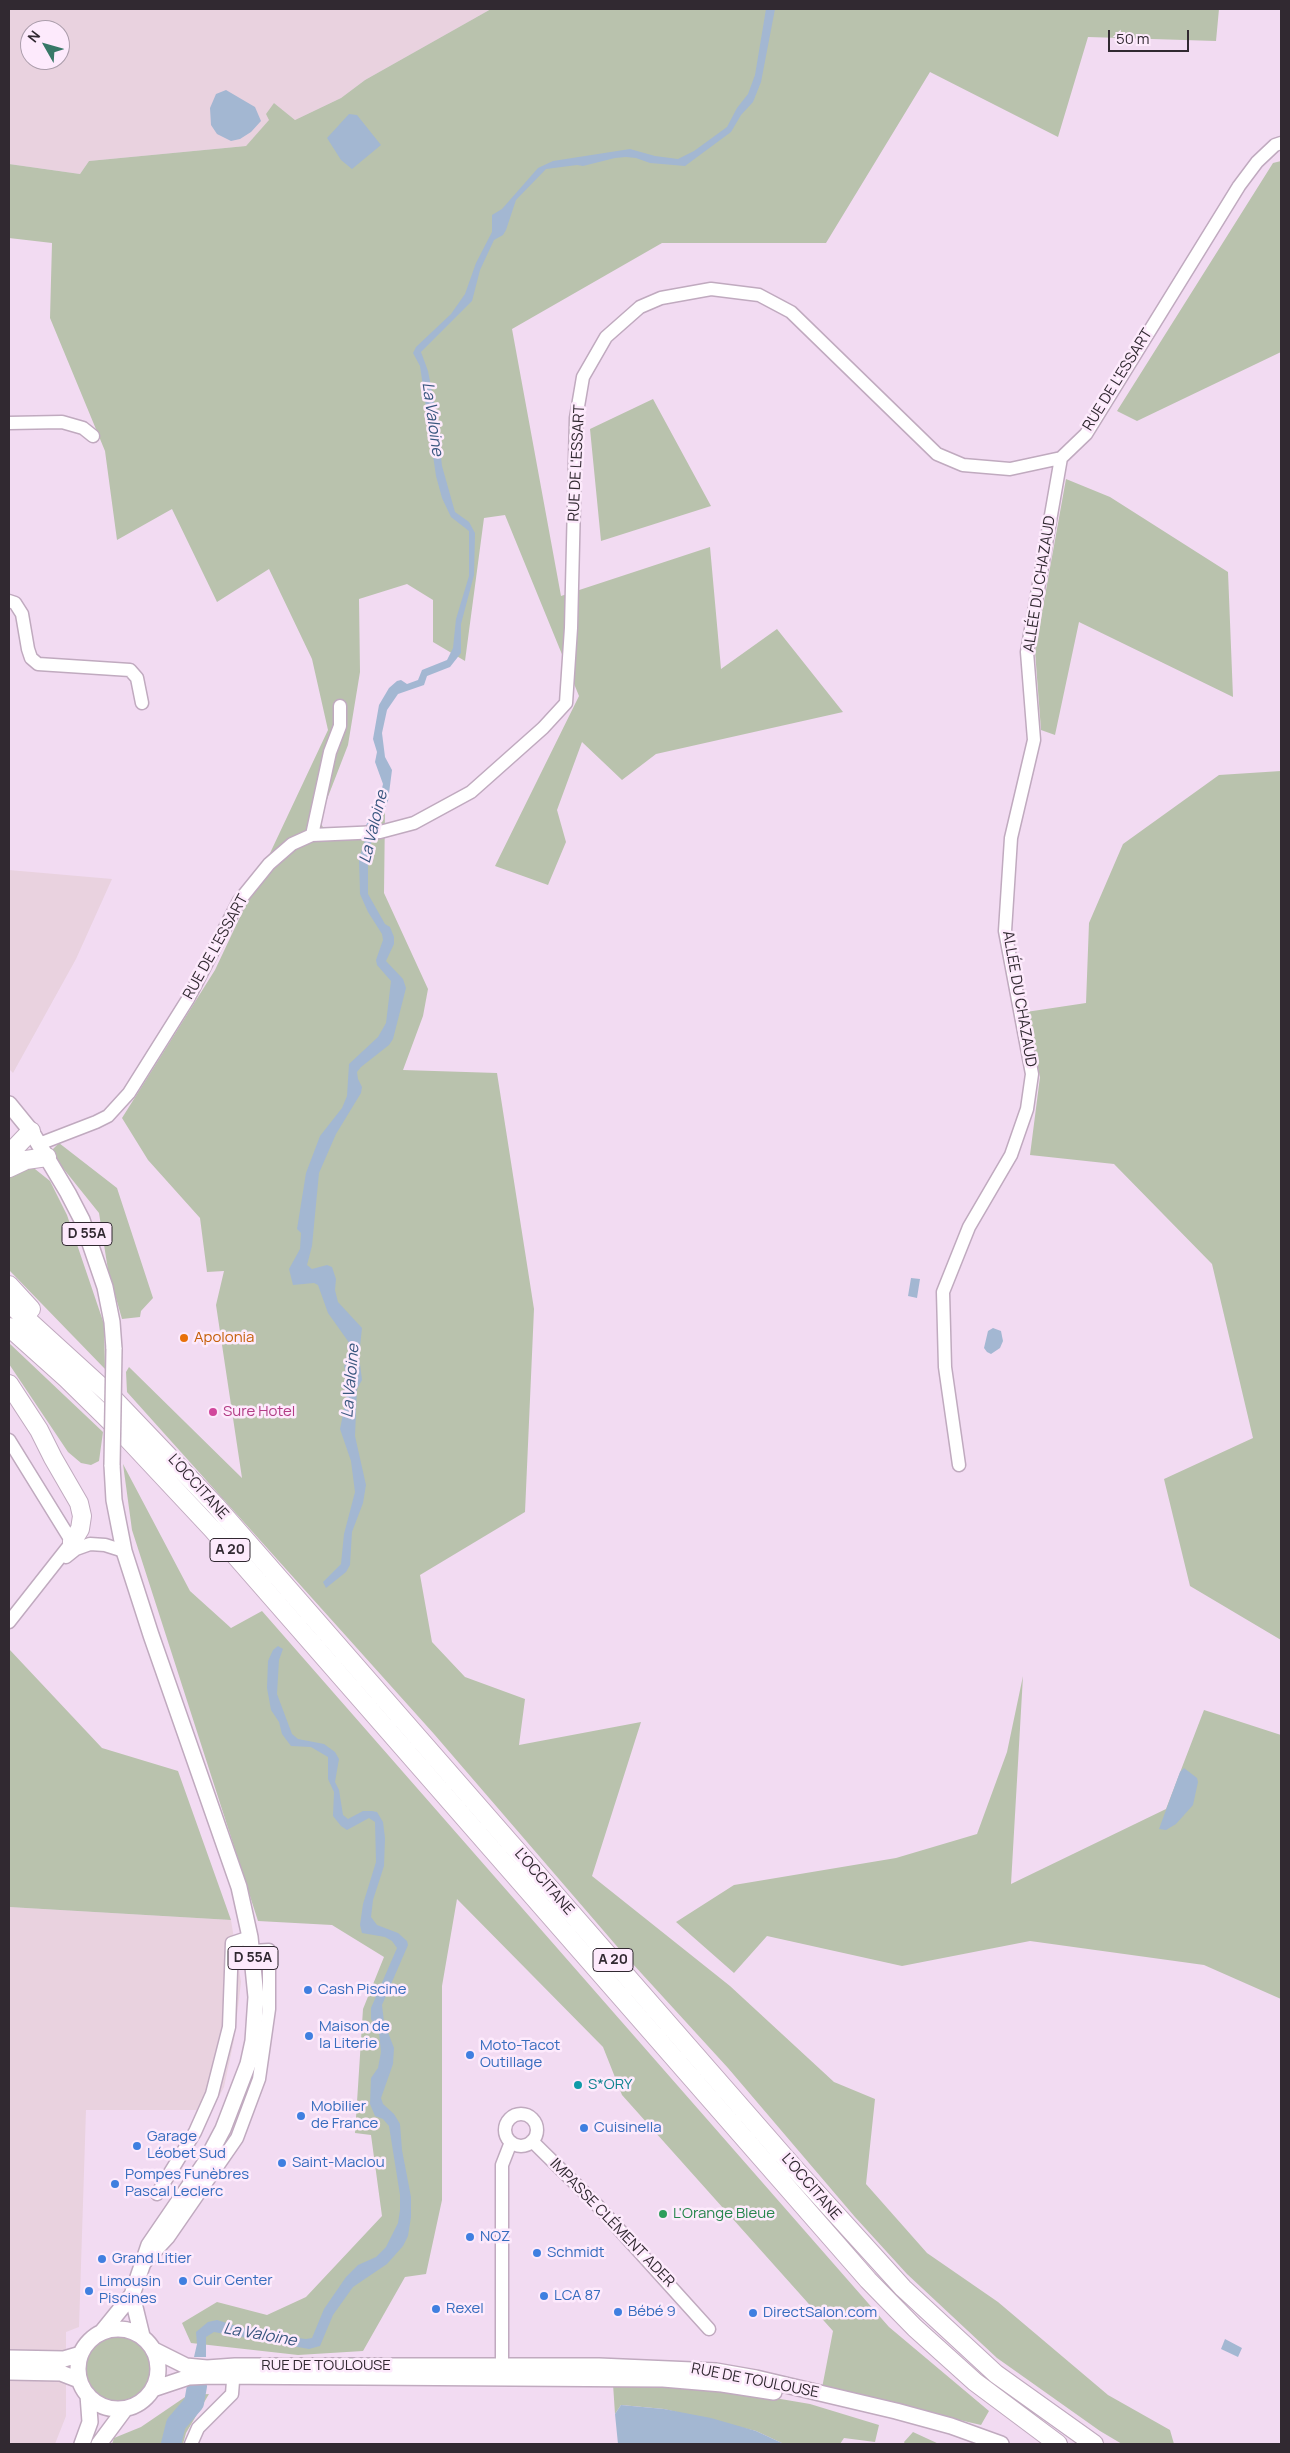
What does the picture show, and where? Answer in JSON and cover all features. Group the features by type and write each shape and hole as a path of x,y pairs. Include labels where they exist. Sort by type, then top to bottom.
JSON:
{"highway":[{"path":"9,1154 39,1144"},
{"path":"9,1168 26,1160 39,1144"},
{"path":"9,1285 49,1327 60,1347"},
{"name":"L'OCCITANE","path":"9,1303 60,1347 160,1446 216,1506 783,2155 903,2288 957,2341 996,2374 1094,2444"},
{"name":"L'OCCITANE","path":"9,1327 67,1379 125,1436 212,1529 868,2280 915,2328 975,2382 1058,2444"},
{"path":"9,1384 39,1430 79,1503 82,1516 80,1529 72,1542"}],"main road":[{"name":"D 55A","path":"9,1104 39,1144 78,1213 96,1257 110,1309 114,1348 113,1489 124,1551 151,1635 239,1888 251,1944 256,1984 253,2041 240,2088 214,2147 149,2245 132,2295 102,2332"},
{"path":"132,2295 142,2336"},
{"path":"125,2409 111,2409 98,2404 88,2395 79,2380 78,2367 81,2354 86,2345 102,2332 116,2329 130,2330 142,2336"},
{"name":"RUE DE TOULOUSE","path":"142,2336 154,2350 186,2366 234,2372"},
{"path":"153,2388 158,2376 158,2363 154,2350"},
{"path":"9,2358 64,2359 81,2354"},
{"name":"RUE DE TOULOUSE","path":"502,2372 617,2366 716,2371 756,2378 896,2411 951,2426 1001,2444"},
{"path":"9,2372 61,2373 79,2380"},
{"name":"RUE DE TOULOUSE","path":"125,2409 142,2402 153,2388 189,2377 234,2372 502,2372 664,2379 738,2386 887,2415 975,2444"},
{"path":"82,2444 90,2422 88,2395"},
{"path":"99,2444 125,2409"}],"street":[{"name":"RUE DE L'ESSART","path":"39,1144 102,1119 129,1093 188,999 240,900 269,864 292,844 312,836 380,832 414,823 471,792 543,728 566,703 571,628 576,418 584,377 606,337 640,307 662,298 711,289 759,295 791,312 937,454 963,465 1010,469 1061,458 1086,434 1238,186 1257,162 1275,145 1281,143"},
{"path":"9,423 62,422 83,428 93,436"},
{"name":"ALLÉE DU CHAZAUD","path":"959,1465 944,1368 943,1292 969,1227 1011,1156 1027,1109 1032,1074 1005,931 1011,838 1034,740 1027,652 1061,458"},
{"path":"9,600 15,603 22,614 28,649 31,658 38,664 130,670 137,678 142,703"},
{"path":"312,836 330,752 340,726 340,706"},
{"path":"9,1440 72,1542 9,1622"},
{"path":"50,1569 76,1549 90,1544 104,1545 124,1551"},
{"path":"157,2194 195,2132 212,2094 229,2027 227,1940 251,1944 270,1950 281,1943"},
{"path":"140,2269 168,2238 237,2138 259,2079 269,2009 270,1950"},
{"path":"519,2113 526,2114 536,2122 537,2133 532,2141 522,2146 511,2142 505,2131 506,2125 513,2115 519,2113"},
{"name":"IMPASSE CLÉMENT ADER","path":"532,2141 597,2205 709,2329"},
{"path":"502,2372 502,2166 511,2142"},
{"path":"191,2444 198,2428 232,2394 234,2372"}],"shaded area":[{"path":"9,9 491,9 365,80 341,98 295,120 274,103 270,120 246,146 89,161 80,174 9,164"},
{"path":"9,870 112,879 76,959 13,1073 9,1069"},
{"path":"9,1907 231,1920 241,1982 234,2040 224,2087 212,2110 86,2110 79,2327 66,2332 66,2416 55,2444 9,2444"}],"green space":[{"path":"491,9 1219,9 1216,41 1088,37 1058,137 930,72 826,243 662,243 512,329 561,596 710,547 721,669 777,629 843,712 656,754 622,780 582,742 557,810 566,842 548,885 495,866 579,696 505,515 484,518 465,661 433,642 433,600 407,584 359,599 360,672 348,745 319,820 330,840 352,838 385,812 384,893 428,989 423,1016 403,1070 497,1073 534,1309 525,1512 420,1575 432,1642 465,1677 525,1699 519,1745 641,1722 592,1876 730,1986 834,2082 875,2099 866,2184 927,2253 998,2302 1108,2395 1170,2430 1174,2444 1122,2444 1100,2431 997,2358 907,2274 855,2217 728,2068 621,1951 434,1734 127,1392 126,1372 129,1367 242,1478 216,1305 224,1271 207,1272 200,1218 148,1160 122,1118 215,970 328,730 312,659 269,569 217,602 172,509 117,540 105,451 50,318 52,243 9,238 9,164 80,174 89,161 246,146 269,120 266,114 274,103 295,120 341,98 365,80"},
{"path":"1281,161 1281,352 1137,421 1117,411 1273,163"},
{"path":"653,399 711,506 601,541 590,429"},
{"path":"1066,479 1110,497 1228,572 1233,697 1079,622 1055,735 1041,730 1035,651"},
{"path":"1281,771 1281,1640 1190,1586 1164,1479 1253,1438 1212,1264 1114,1164 1030,1155 1040,1077 1026,1012 1086,1003 1089,923 1123,844 1219,775"},
{"path":"59,1143 117,1188 153,1298 141,1311 140,1317 122,1319 108,1270 99,1213 50,1152"},
{"path":"21,1166 35,1169 50,1181 67,1215 104,1324 105,1369 9,1270 9,1173"},
{"path":"9,1343 103,1432 99,1461 91,1465 81,1463 68,1452 9,1364"},
{"path":"123,1464 190,1591 231,1628 262,1611 889,2327 989,2411 981,2425 822,2388 833,2331 622,2095 603,2047 457,1899 442,1986 442,2200 426,2274 405,2277 363,2351 298,2355 191,2343 182,2323 217,2302 267,2315 306,2297 382,2216 371,2135 355,2133 363,2009 384,1957 332,1925 258,1921 132,1530"},
{"path":"9,1649 102,1748 178,1771 231,1920 9,1907"},
{"path":"1023,1676 1011,1884 1166,1809 1204,1710 1281,1735 1281,1999 1204,1965 1030,1941 902,1966 767,1936 734,1973 676,1922 734,1885 896,1858 977,1834 1007,1752"},
{"path":"119,2336 132,2339 142,2346 149,2356 152,2369 149,2382 142,2392 132,2399 119,2402 106,2399 96,2392 89,2382 86,2369 89,2356 96,2346 106,2339"},
{"path":"613,2384 722,2389 810,2404 879,2425 875,2442 844,2438 840,2444 784,2444 756,2431 664,2409 621,2405 615,2414"},
{"path":"209,2394 186,2433 183,2444 112,2444 114,2438 141,2427 188,2395"},
{"path":"913,2432 939,2444 905,2444 904,2442"}],"water":[{"path":"766,9 775,9 761,82 753,102 741,115 731,132 685,166 650,163 626,157 583,166 546,169 516,200 506,230 503,235 494,240 480,270 472,301 421,352 428,371 436,412 442,466 455,512 469,522 475,533 474,575 461,624 461,653 450,667 427,676 424,685 398,694 387,710 382,733 385,757 392,770 388,801 375,828 364,828 377,809 383,784 375,762 377,752 373,739 379,705 389,688 397,681 401,680 407,684 418,680 422,670 447,660 453,648 456,619 469,576 469,531 451,517 442,498 436,476 420,366 413,353 416,347 451,314 465,294 476,263 492,232 492,215 502,209 538,168 553,161 630,149 655,156 678,159 694,151 727,127 737,108 748,94 755,75"},
{"path":"226,90 255,107 261,121 251,132 240,139 231,141 217,134 211,125 210,108 216,94"},
{"path":"349,114 357,115 381,145 352,169 341,160 327,138"},
{"path":"366,836 372,838 368,863 368,894 385,924 390,927 394,937 394,944 386,961 403,979 406,988 393,1039 389,1045 357,1072 362,1087 361,1093 336,1134 319,1173 312,1246 307,1265 312,1269 327,1265 332,1267 336,1279 335,1290 338,1302 362,1328 359,1356 362,1380 357,1389 355,1436 366,1485 363,1503 352,1532 350,1565 346,1572 326,1588 323,1582 341,1564 344,1534 355,1492 351,1461 340,1429 349,1385 344,1366 349,1359 350,1344 328,1313 318,1285 314,1283 293,1285 289,1269 300,1249 301,1233 297,1229 306,1173 320,1136 342,1108 347,1096 349,1064 378,1037 386,1023 391,981 377,965 376,960 383,940 382,934 368,912 360,894 359,859"},
{"path":"911,1278 920,1279 917,1298 908,1296"},
{"path":"993,1328 1001,1331 1003,1341 1000,1348 991,1354 984,1348 988,1331"},
{"path":"278,1646 283,1649 279,1660 277,1694 292,1734 298,1739 324,1744 335,1752 339,1759 335,1782 339,1790 343,1815 348,1819 363,1811 372,1811 377,1812 383,1822 385,1838 384,1866 373,1900 371,1917 377,1925 398,1933 407,1941 408,1945 382,2005 384,2022 394,2048 393,2064 381,2098 383,2104 394,2114 400,2124 402,2150 411,2197 411,2217 408,2236 403,2246 387,2264 353,2287 333,2315 320,2346 309,2349 214,2332 206,2337 206,2357 194,2357 197,2344 196,2332 208,2322 217,2320 260,2333 306,2339 312,2338 324,2309 346,2277 358,2265 376,2257 386,2247 398,2223 400,2210 400,2195 389,2126 383,2119 375,2116 370,2104 371,2078 378,2068 381,2052 379,2032 371,2019 371,2008 397,1948 392,1941 385,1937 362,1933 360,1925 363,1904 376,1862 375,1822 369,1818 347,1830 341,1826 333,1816 334,1792 328,1779 328,1757 311,1747 291,1746 282,1734 279,1722 271,1710 267,1688 268,1661 273,1650"},
{"path":"1184,1768 1197,1778 1198,1782 1193,1805 1176,1824 1166,1830 1159,1829 1180,1772"},
{"path":"1225,2339 1242,2348 1238,2357 1221,2349"},
{"path":"621,2405 664,2409 711,2418 756,2431 784,2444 618,2444 615,2414"}],"waterway":[{"name":"La Valoine","path":"171,2444 176,2424 194,2403 197,2386"}],"place":[{"name":"Apolonia","path":"184,1338"},
{"name":"Sure Hotel","path":"213,1412"},
{"name":"Cash Piscine","path":"308,1990"},
{"name":"Maison de la Literie","path":"309,2036"},
{"name":"Moto-Tacot Outillage","path":"470,2055"},
{"name":"S*ORY","path":"578,2085"},
{"name":"Mobilier de France","path":"301,2116"},
{"name":"Cuisinella","path":"584,2128"},
{"name":"Garage Léobet Sud","path":"137,2146"},
{"name":"Saint-Maclou","path":"282,2163"},
{"name":"Pompes Funèbres Pascal Leclerc","path":"115,2184"},
{"name":"L'Orange Bleue","path":"663,2214"},
{"name":"NOZ","path":"470,2237"},
{"name":"Schmidt","path":"537,2253"},
{"name":"Grand Litier","path":"102,2259"},
{"name":"Cuir Center","path":"183,2281"},
{"name":"Limousin Piscines","path":"89,2291"},
{"name":"LCA 87","path":"544,2296"},
{"name":"Rexel","path":"436,2309"},
{"name":"Bébé 9","path":"618,2312"},
{"name":"DirectSalon.com","path":"753,2313"}]}
